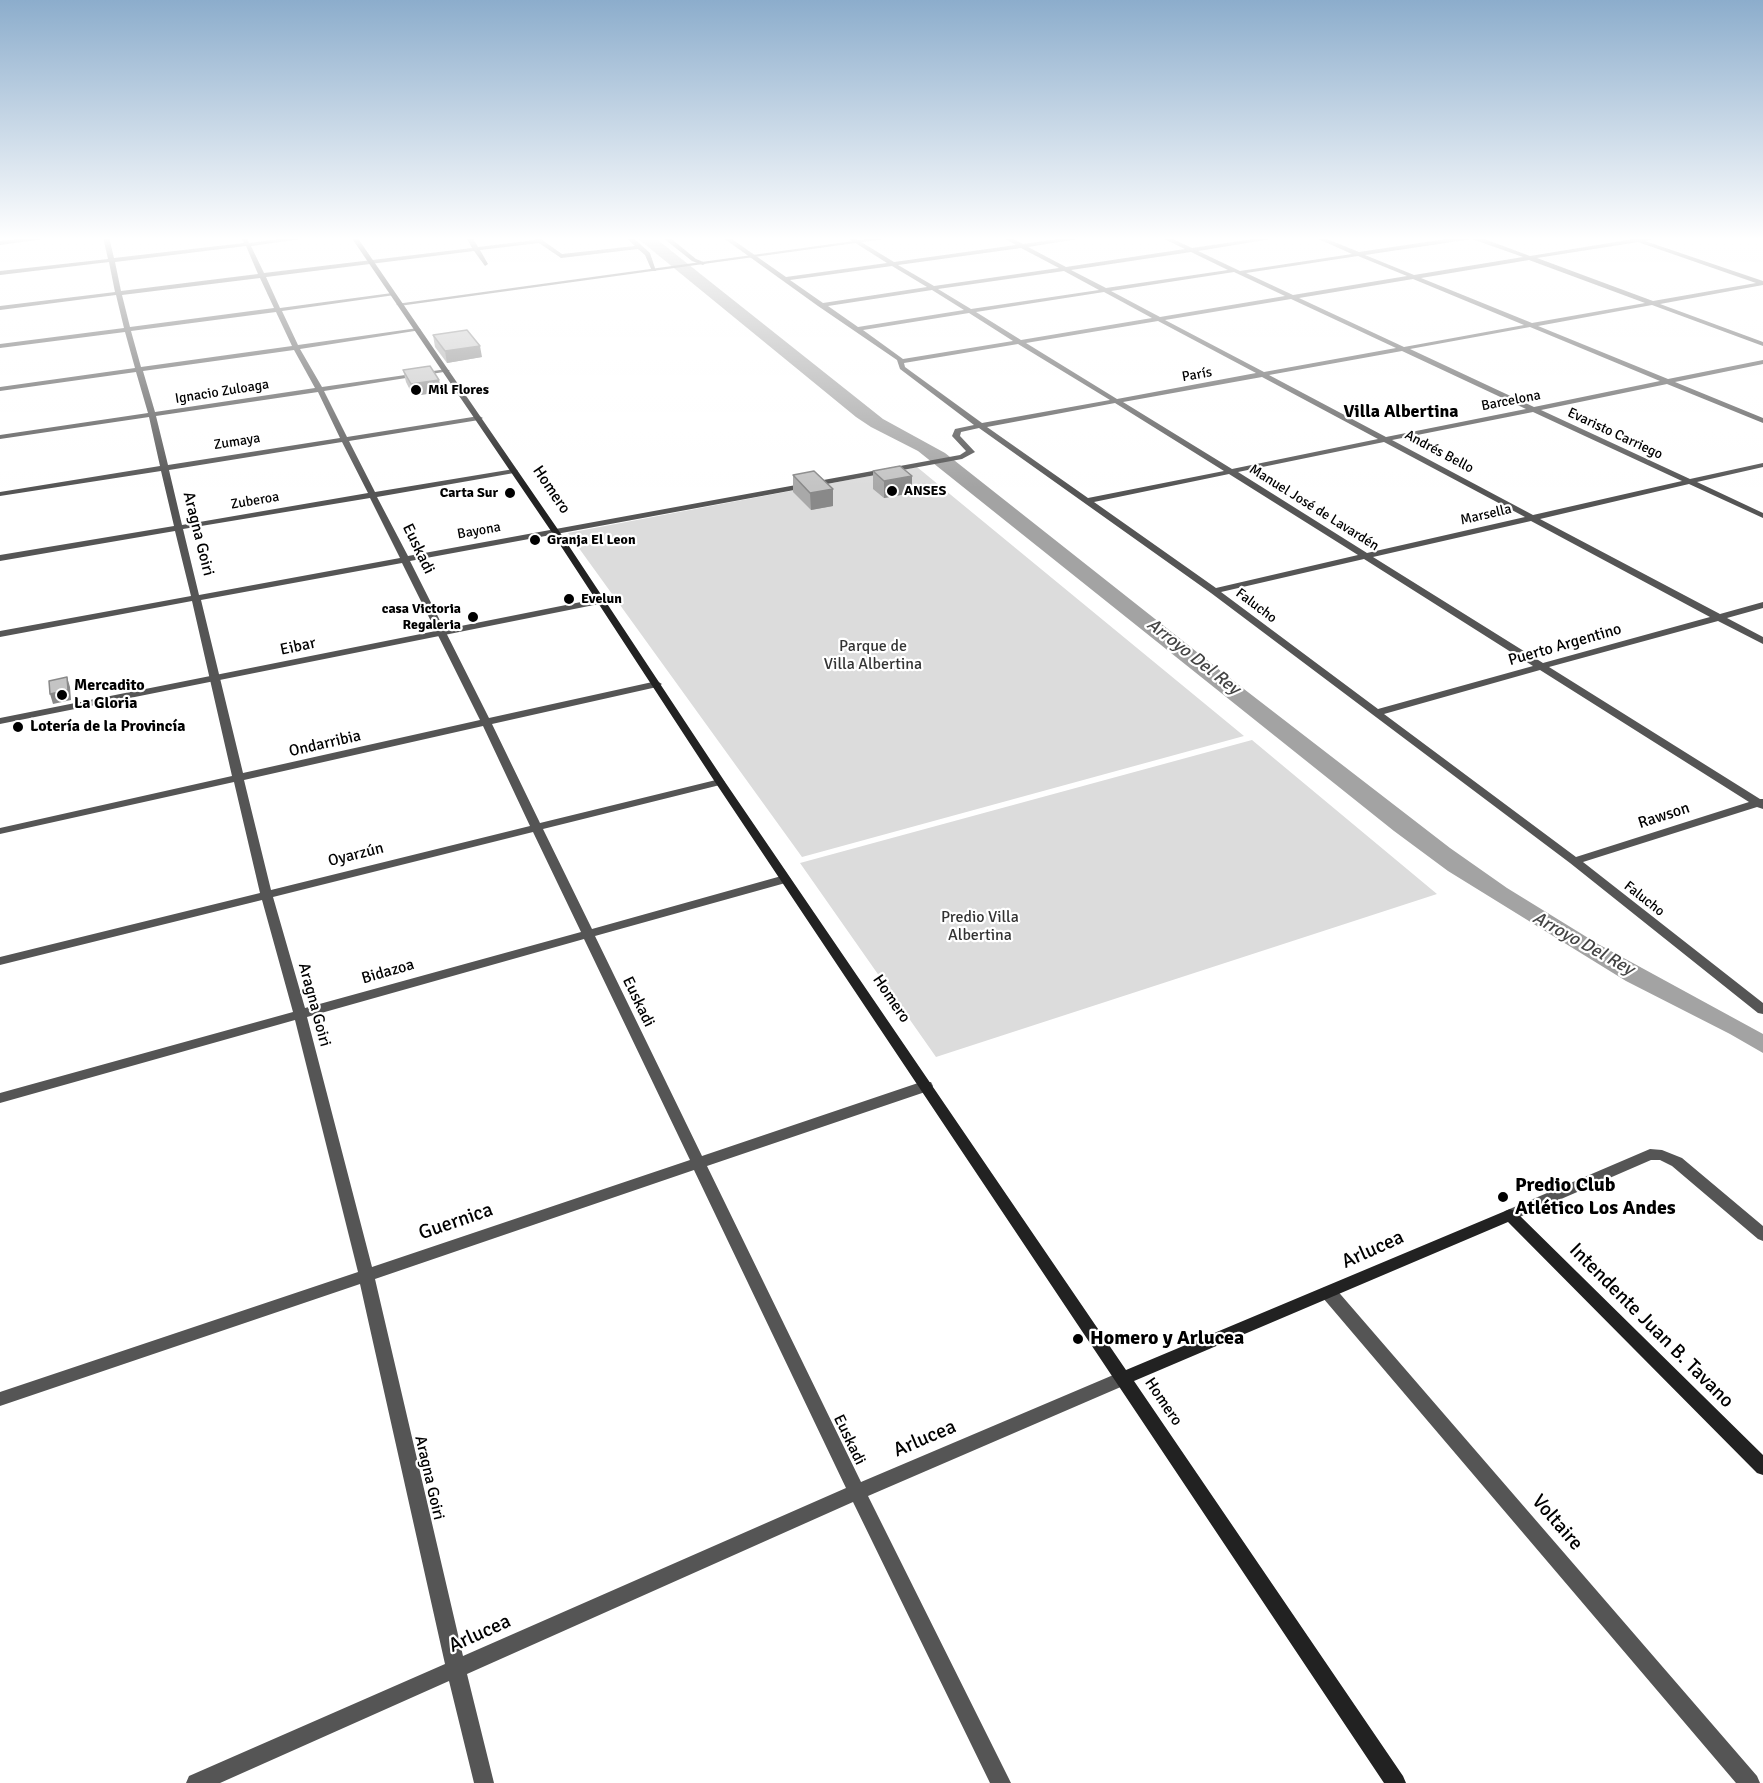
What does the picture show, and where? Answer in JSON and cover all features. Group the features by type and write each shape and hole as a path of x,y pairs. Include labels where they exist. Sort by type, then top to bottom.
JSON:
{"main road":[{"name":"Homero","path":"410,320 479,418 785,879 1396,1783"},
{"name":"Arlucea","path":"1124,1378 1510,1215"},
{"name":"Intendente Juan B. Tavano","path":"1510,1215 1763,1467"}],"street":[{"name":"Aragna Goiri","path":"125,320 153,415 266,894 300,1014 366,1274 484,1783"},
{"path":"0,346 194,320"},
{"name":"Euskadi","path":"284,320 486,722 856,1492 1001,1783"},
{"name":"Falucho","path":"844,320 902,361 902,368 1214,591 1574,861 1763,1010"},
{"path":"856,328 907,320"},
{"name":"Manuel José de Lavardén","path":"983,320 1230,471 1761,804"},
{"path":"902,361 1153,320"},
{"name":"Andrés Bello","path":"1163,320 1763,641"},
{"name":"Evaristo Carriego","path":"1343,320 1763,516"},
{"path":"1520,320 1763,421"},
{"name":"París","path":"962,457 971,452 956,436 963,429 1558,320"},
{"path":"1699,320 1763,344"},
{"path":"0,389 417,330"},
{"name":"Barcelona","path":"1087,501 1763,362"},
{"name":"Ignacio Zuloaga","path":"0,437 447,371"},
{"name":"Zumaya","path":"0,494 479,418"},
{"name":"Bayona","path":"0,634 962,457"},
{"name":"Marsella","path":"1214,591 1763,465"},
{"name":"Zuberoa","path":"0,558 514,471"},
{"name":"Eibar","path":"0,721 601,601"},
{"name":"Puerto Argentino","path":"1375,713 1763,605"},
{"name":"Ondarribia","path":"0,831 657,684"},
{"name":"Oyarzún","path":"0,961 720,782"},
{"name":"Rawson","path":"1574,861 1761,804"},
{"name":"Bidazoa","path":"0,1098 785,879"},
{"name":"Guernica","path":"0,1399 926,1086"},
{"name":"Arlucea","path":"1510,1215 1650,1154 1662,1155 1677,1162 1763,1235"},
{"name":"Voltaire","path":"1329,1293 1750,1783"},
{"name":"Arlucea","path":"196,1783 856,1492 1124,1378"}],"green space":[{"name":"Parque de Villa Albertina","path":"917,467 1244,736 802,857 568,533"},
{"name":"Predio Villa Albertina","path":"1252,740 1437,894 936,1057 800,863"}],"water":[{"name":"Arroyo Del Rey","path":"738,320 759,320 883,419 945,453 1231,679 1450,848 1507,888 1598,944 1763,1034 1763,1053 1626,981 1448,871 1394,831 918,451 856,417"}],"building":[{"path":"467,330 480,346 445,351 433,335"},
{"path":"430,366 439,380 411,384 403,370"},
{"path":"900,466 912,476 884,481 873,471"},
{"path":"814,471 833,489 810,493 793,475"},
{"path":"67,677 68,690 50,694 49,681"}],"place":[{"name":"Mil Flores","path":"416,390"},
{"name":"ANSES","path":"892,491"},
{"name":"Carta Sur","path":"510,493"},
{"name":"Granja El Leon","path":"535,540"},
{"name":"Evelun","path":"569,599"},
{"name":"casa Victoria Regaleria","path":"473,617"},
{"name":"Mercadito La Gloria","path":"62,695"},
{"name":"Lotería de la Provincía","path":"18,727"},
{"name":"Predio Club Atlético Los Andes","path":"1503,1197"},
{"name":"Homero y Arlucea","path":"1078,1339"}],"district":[{"name":"Villa Albertina","path":"1401,412"}]}
